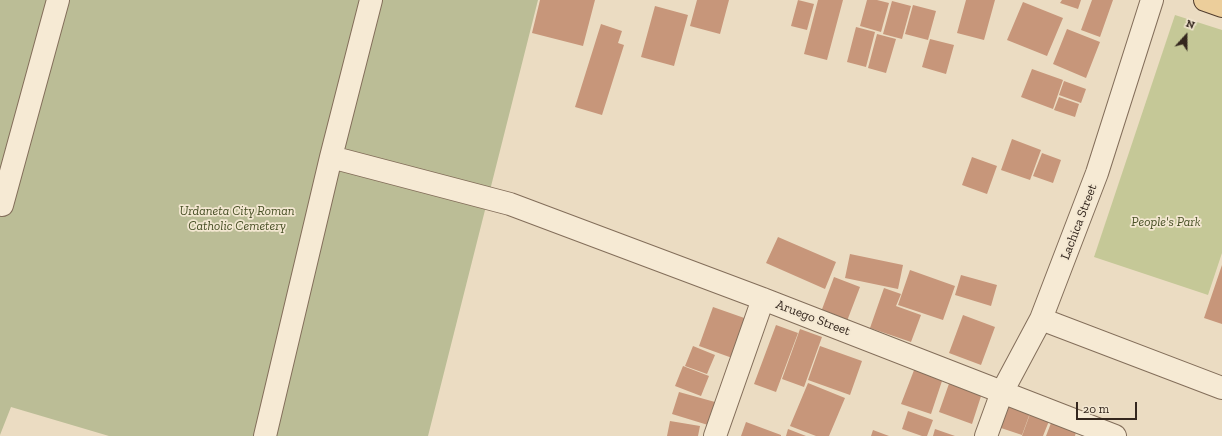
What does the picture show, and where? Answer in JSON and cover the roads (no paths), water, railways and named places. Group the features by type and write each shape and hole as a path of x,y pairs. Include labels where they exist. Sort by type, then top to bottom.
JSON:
{"main road":[{"path":"1205,0 1222,6"}],"street":[{"path":"2,205 58,0"},
{"path":"265,436 331,157 371,0"},
{"name":"Lachica Street","path":"986,436 1002,392 1041,319 1097,173 1152,0"},
{"name":"Aruego Street","path":"331,157 510,204 763,299 1115,436"},
{"path":"715,436 763,299"},
{"path":"1041,319 1222,388"}],"park label":[{"name":"Urdaneta City Roman Catholic Cemetery","path":"237,218"},
{"name":"People's Park","path":"1166,222"}]}
